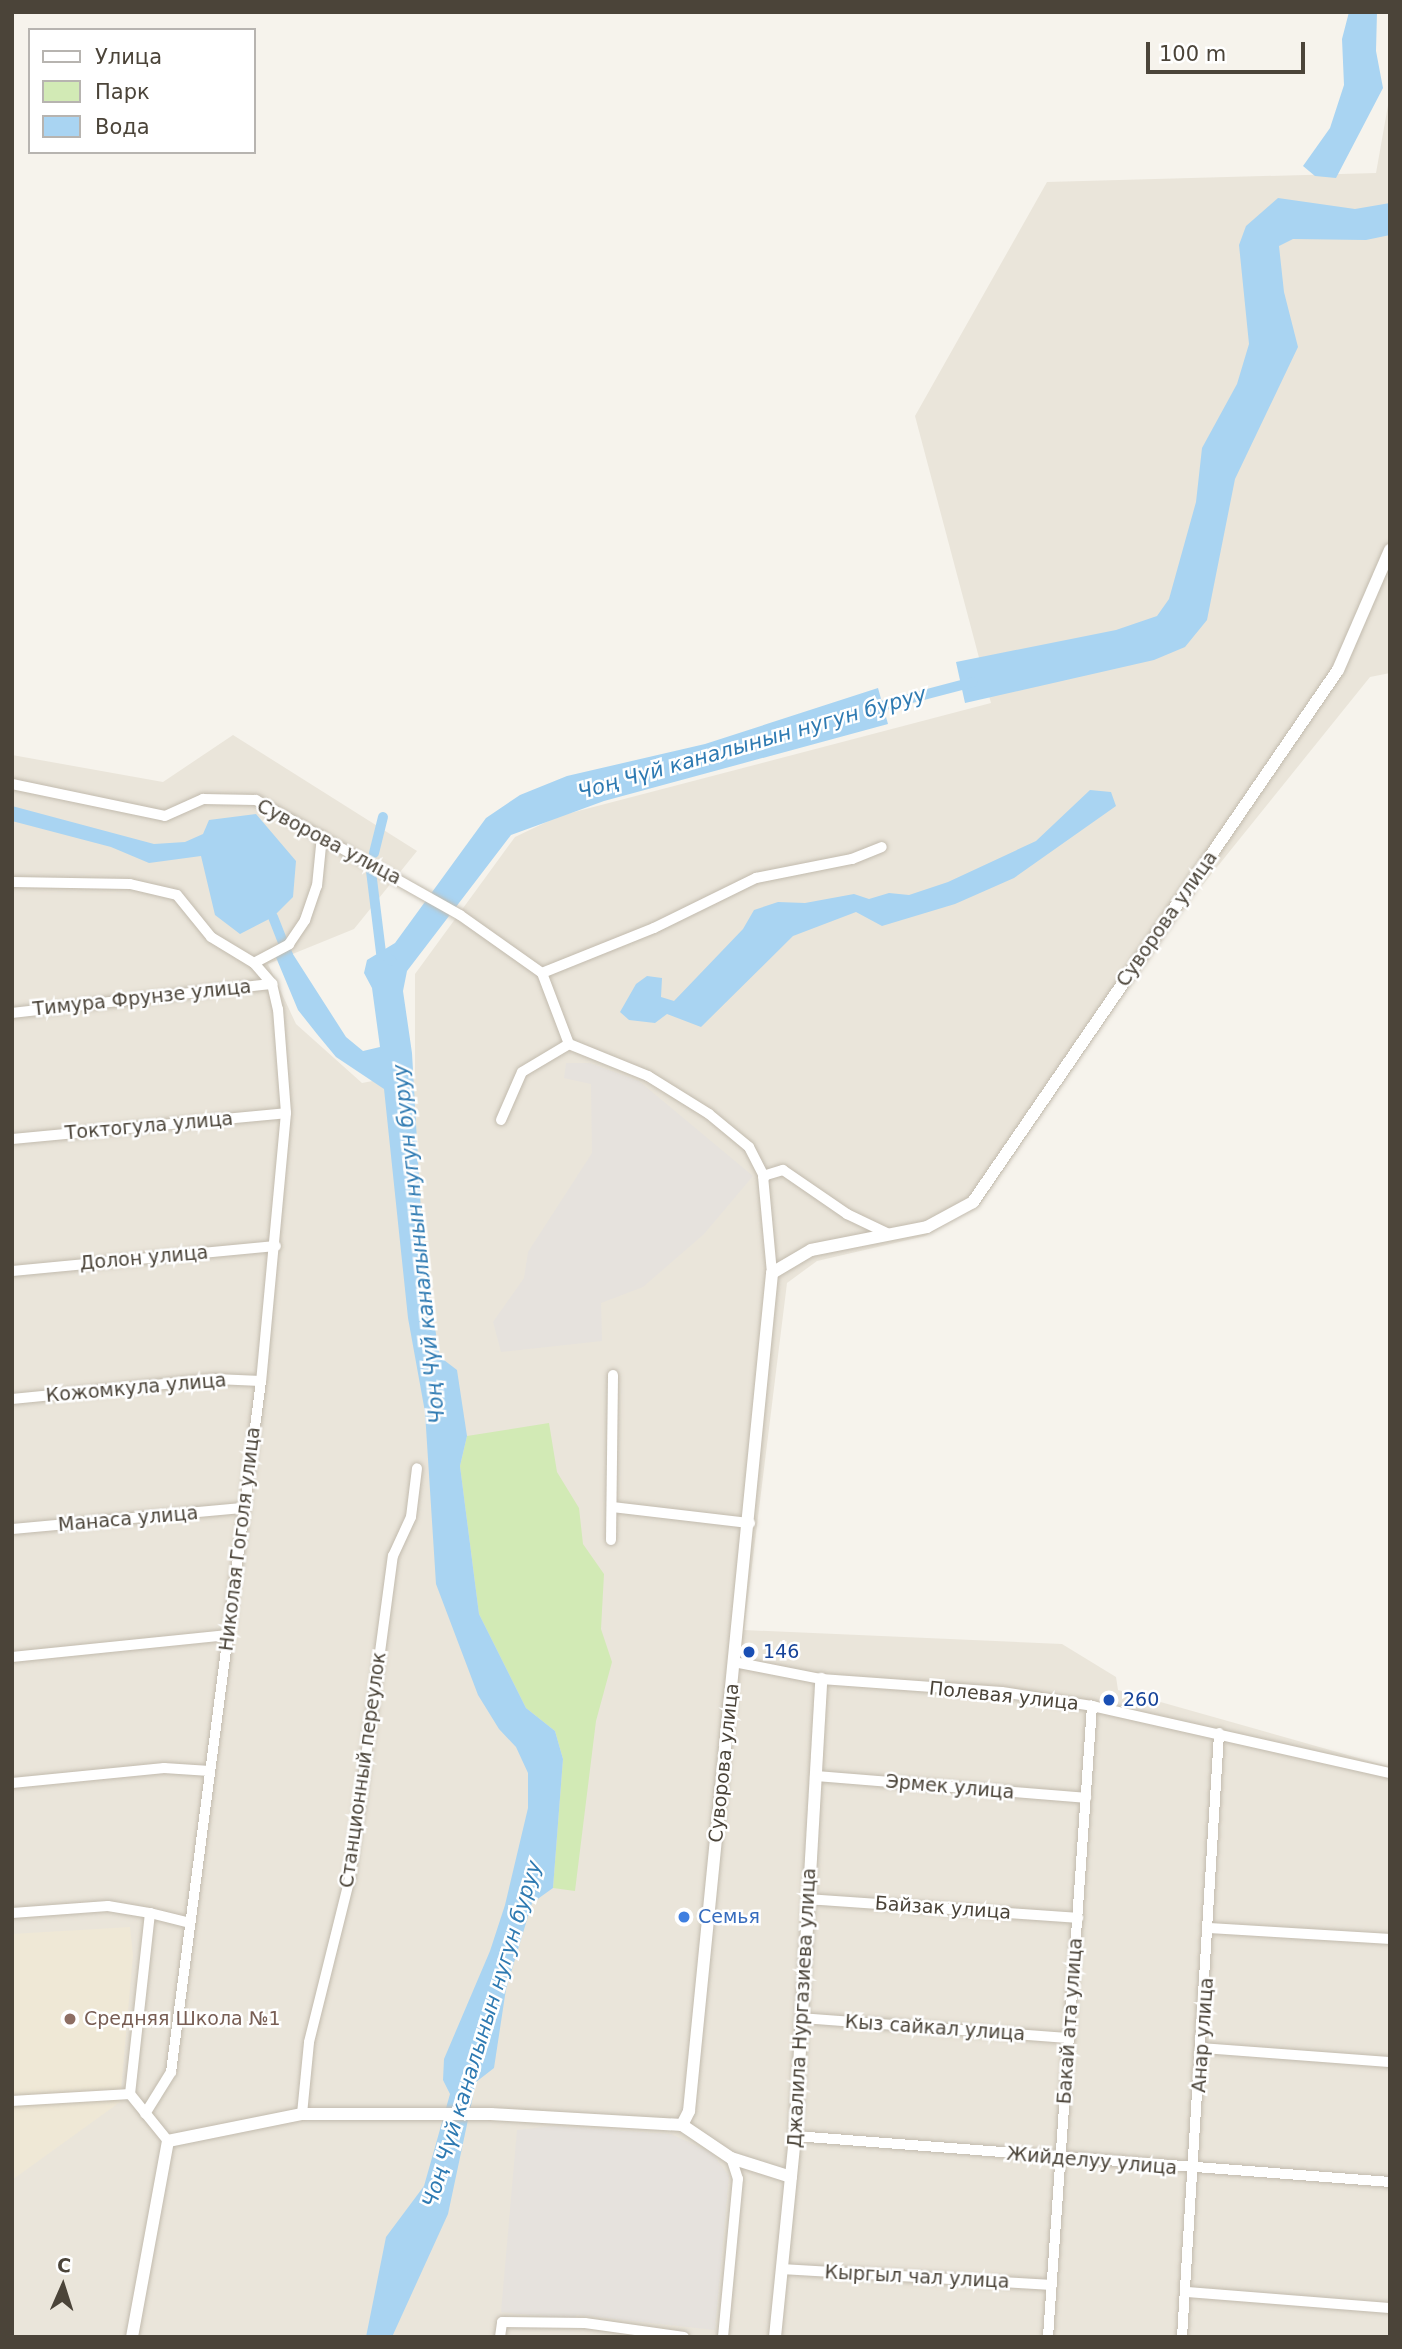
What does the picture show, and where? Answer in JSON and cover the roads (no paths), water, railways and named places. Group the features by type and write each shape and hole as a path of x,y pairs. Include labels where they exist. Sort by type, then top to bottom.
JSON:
{"street":[{"name":"Суворова улица","path":"772,1273 811,1250 927,1227 972,1202 1338,670 1390,550"},
{"name":"Суворова улица","path":"12,784 165,816 203,799 256,800 460,915 542,973"},
{"path":"254,963 289,944 305,920 317,886 322,836"},
{"path":"501,1120 522,1072 569,1044 542,973 653,928 756,878 860,857 882,847"},
{"name":"Николая Гоголя улица","path":"12,882 94,882 167,890 185,902 211,937 254,963 272,984 278,1009 286,1113 276,1246 261,1381 171,2072 145,2114"},
{"name":"Тимура Фрунзе улица","path":"12,1013 272,984"},
{"name":"Суворова улица","path":"569,1044 648,1076 709,1114 748,1147 764,1176 772,1273 750,1523 689,2110 682,2125"},
{"name":"Токтогула улица","path":"12,1139 286,1113"},
{"path":"764,1176 783,1170 847,1214 889,1234"},
{"name":"Долон улица","path":"12,1270 276,1246"},
{"path":"611,1539 614,1507 613,1374"},
{"name":"Кожомкула улица","path":"12,1399 215,1379 261,1381"},
{"name":"Станционный переулок","path":"302,2114 309,2042 350,1877 393,1556 411,1517 417,1468"},
{"path":"614,1507 750,1523"},
{"name":"Манаса улица","path":"12,1529 245,1508"},
{"path":"12,1657 228,1634"},
{"name":"Полевая улица","path":"734,1662 821,1679 1002,1692 1092,1706 1390,1773"},
{"name":"Джалила Нургазиева улица","path":"775,2337 795,2136 821,1679"},
{"name":"Бакай ата улица","path":"1048,2337 1092,1706"},
{"name":"Анар улица","path":"1182,2337 1210,1928 1219,1733"},
{"path":"12,1783 164,1768 210,1771"},
{"name":"Эрмек улица","path":"815,1776 1086,1798"},
{"name":"Байзак улица","path":"808,1899 1077,1918"},
{"path":"12,1913 108,1906 190,1923"},
{"path":"150,1913 130,2094 168,2141"},
{"path":"1210,1928 1390,1939"},
{"name":"Кыз сайкал улица","path":"802,2018 1069,2038"},
{"path":"1202,2048 1390,2062"},
{"path":"12,2101 130,2094"},
{"path":"168,2141 302,2114 428,2111 682,2125 731,2158 791,2177"},
{"name":"Жийделуу улица","path":"795,2136 1194,2170 1390,2182"},
{"path":"132,2337 168,2141"},
{"path":"723,2337 738,2179 731,2158"},
{"name":"Кыргыл чал улица","path":"782,2269 1052,2285"},
{"path":"1186,2292 1390,2308"},
{"path":"500,2337 502,2322 585,2323 684,2337"}],"water":[{"path":"1349,12 1377,12 1376,51 1383,88 1336,178 1315,176 1303,166 1330,128 1344,85 1342,39"},
{"path":"1278,198 1355,209 1390,203 1390,235 1366,240 1293,239 1279,246 1284,292 1298,347 1235,479 1207,620 1185,647 1154,660 965,703 956,662 1116,630 1157,616 1169,599 1196,502 1202,448 1237,384 1249,344 1239,245 1246,226"},
{"path":"878,688 888,724 604,801 511,835 407,971 403,991 412,1053 424,1265 440,1357 457,1370 467,1436 460,1466 479,1614 526,1708 555,1731 563,1759 553,1888 532,1903 506,1989 494,2068 476,2082 448,2214 392,2337 366,2337 386,2237 424,2186 450,2094 443,2080 444,2059 490,1951 505,1905 528,1808 528,1773 516,1747 499,1729 478,1695 436,1584 425,1412 408,1318 384,1089 336,1057 317,1034 298,1010 275,955 289,948 346,1037 363,1051 380,1047 372,988 364,973 367,960 395,943 486,818 520,795 567,776 705,744"},
{"path":"1090,790 1111,792 1116,806 1014,878 955,904 882,926 856,912 793,936 701,1027 667,1014 655,1023 629,1020 620,1012 636,984 647,976 662,978 661,997 674,1001 743,929 754,910 778,902 805,903 854,894 869,899 889,893 909,895 948,882 1036,841"},
{"path":"12,806 154,844 185,842 203,834 209,820 256,814 296,861 293,897 273,917 240,934 215,915 201,856 149,863 111,847 12,821"}],"waterway":[{"name":"Чоң Чүй каналынын нугун буруу","path":"870,709 973,682"},
{"path":"374,853 383,817"},
{"path":"371,871 381,952 391,960"},
{"path":"273,917 288,955"}],"place":[{"name":"146","path":"749,1652"},
{"name":"260","path":"1109,1700"},
{"name":"Семья","path":"684,1917"},
{"name":"Средняя Школа №1","path":"70,2019"}]}
